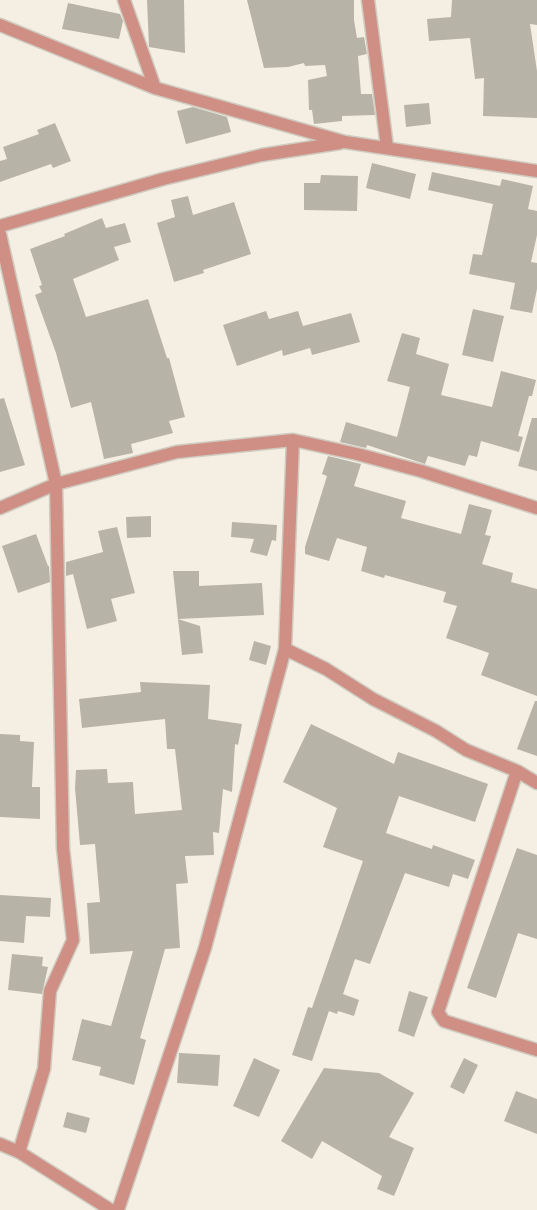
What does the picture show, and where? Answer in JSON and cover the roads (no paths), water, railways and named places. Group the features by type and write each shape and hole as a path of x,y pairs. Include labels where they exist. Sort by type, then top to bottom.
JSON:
{"street":[{"path":"124,0 156,88"},
{"path":"368,0 388,147"},
{"path":"0,25 156,88 344,142 388,147 537,171"},
{"path":"0,226 164,179 262,154 344,142"},
{"path":"0,234 56,484 63,848 73,940 50,992 44,1069 19,1152"},
{"path":"118,1210 205,948 285,649 293,440"},
{"path":"0,508 56,484 177,452 293,440 421,471 537,508"},
{"path":"285,649 326,669 373,699 436,731 466,750 517,771 537,783"},
{"path":"517,771 438,1012 444,1021 537,1050"},
{"path":"0,1144 19,1152 110,1210"}]}
